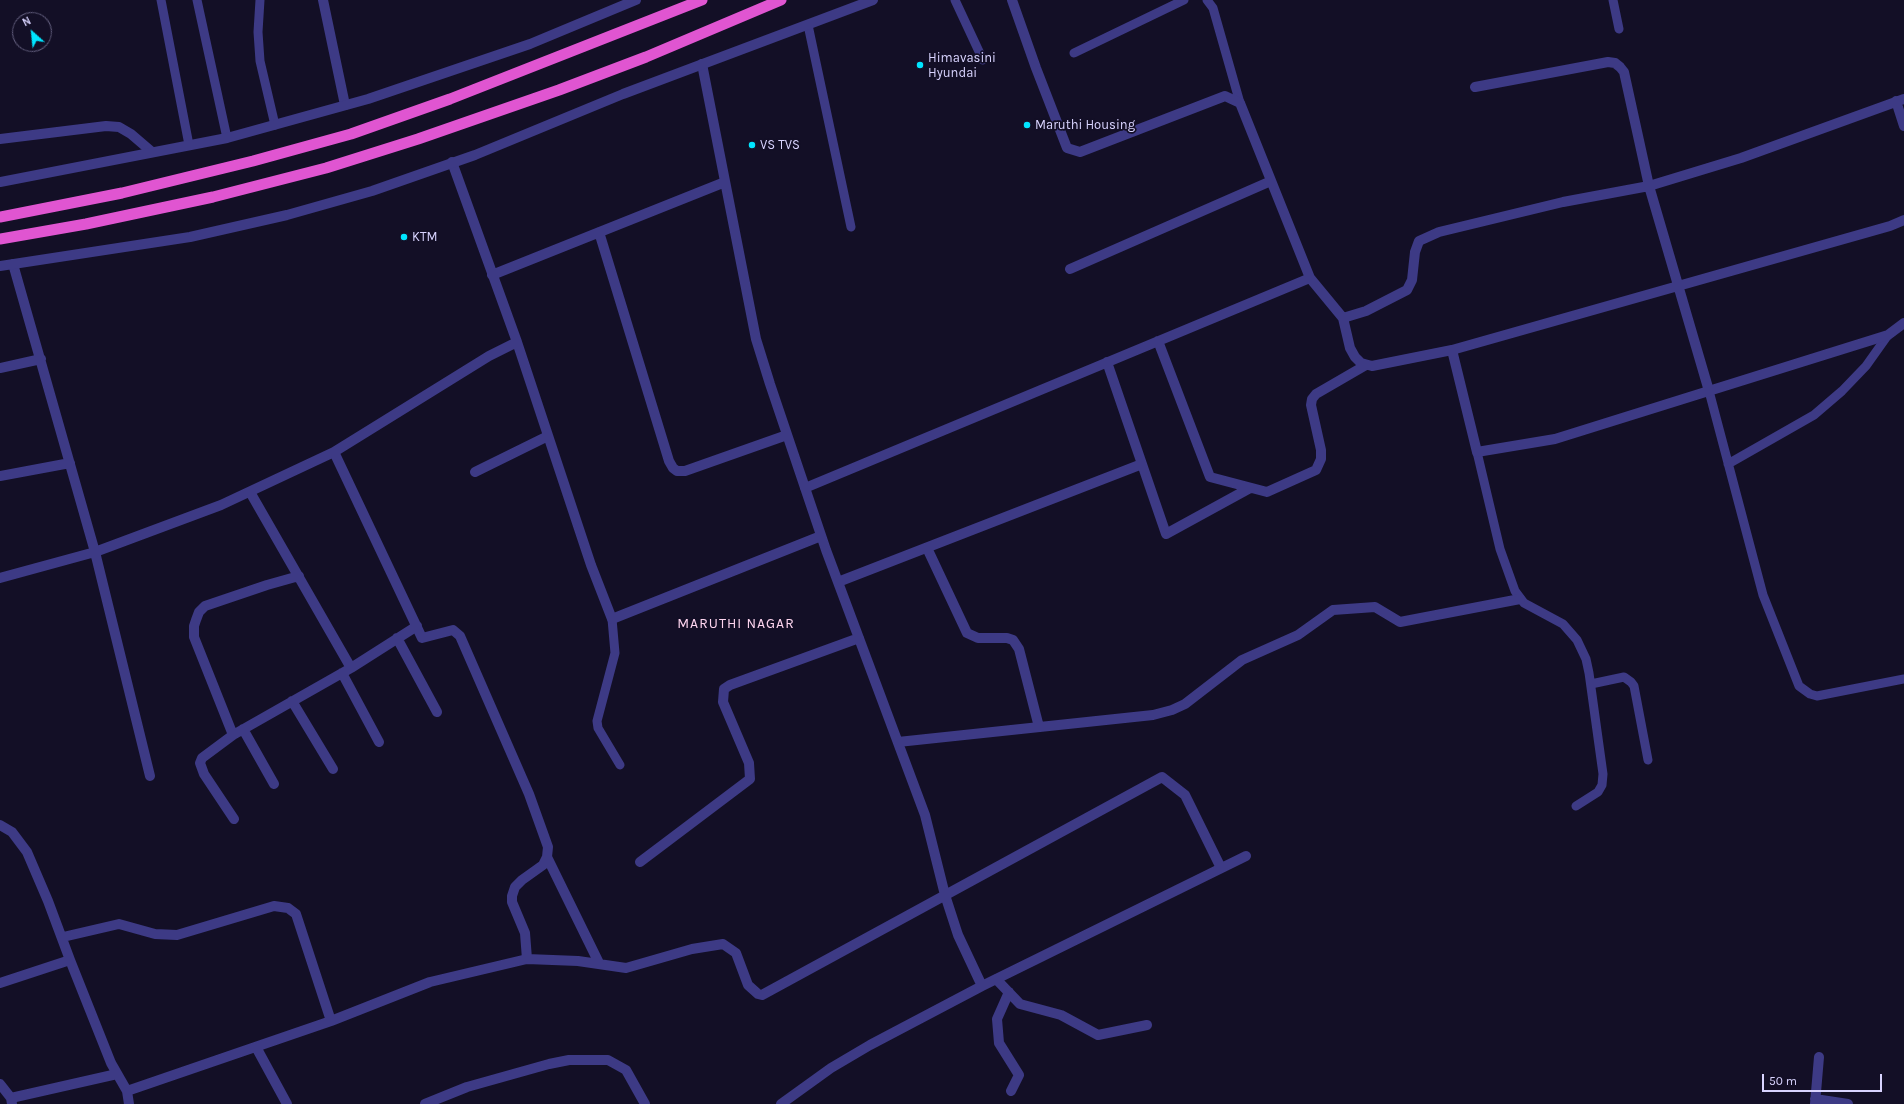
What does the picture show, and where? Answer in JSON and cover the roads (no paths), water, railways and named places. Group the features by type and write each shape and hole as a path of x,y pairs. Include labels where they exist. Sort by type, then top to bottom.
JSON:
{"highway":[{"path":"0,217 122,193 253,161 351,134 450,99 702,0"},
{"path":"0,239 86,224 213,197 326,168 418,139 566,87 646,57 781,0"}],"street":[{"path":"323,0 345,105"},
{"path":"0,182 227,138 345,105 530,44 636,0"},
{"path":"0,266 190,237 287,215 372,191 452,162 702,64 873,0"},
{"path":"1012,0 1067,148 1080,152 1225,96 1240,103 1310,278 1343,318 1350,348 1355,358 1366,365 1372,366 1452,350 1890,226 1904,220"},
{"path":"1475,87 1608,62 1616,63 1624,72 1648,186 1709,391"},
{"path":"702,64 756,339 821,536 925,816 944,895 958,935 982,986"},
{"path":"1343,318 1366,311 1408,290 1412,280 1415,252 1419,242 1438,232 1563,202 1648,186 1741,158 1900,100 1904,126"},
{"path":"0,139 106,126 119,127 131,134 152,152"},
{"path":"452,162 517,342 591,565 612,619 821,536"},
{"path":"1070,269 1271,181"},
{"path":"492,275 725,182"},
{"path":"599,232 669,461 673,468 677,471 685,471 787,434"},
{"path":"13,264 95,552 150,776"},
{"path":"805,488 1310,278"},
{"path":"1452,350 1477,452 1555,439 1888,335 1904,323"},
{"path":"1158,341 1210,478 1267,492 1316,470 1321,459 1321,450 1311,405 1312,399 1316,394 1366,365"},
{"path":"0,578 95,552 221,505 250,492 334,452 489,356 517,342"},
{"path":"0,368 41,359"},
{"path":"1108,362 1166,534 1250,488"},
{"path":"475,472 548,436"},
{"path":"334,452 422,638 453,630 460,636 529,794 548,847 547,857 540,868 522,880 515,887 512,896 512,902 524,933 527,959"},
{"path":"0,476 70,463"},
{"path":"838,582 1142,464"},
{"path":"250,492 352,668"},
{"path":"927,548 967,633 978,638 1007,638 1013,640 1019,649 1039,727"},
{"path":"232,735 194,637 194,626 199,612 205,606 299,576"},
{"path":"898,742 1153,715 1172,710 1185,704 1242,660 1298,635 1333,610 1375,607 1400,622 1520,599"},
{"path":"234,819 204,774 200,763 202,758 232,735 352,668 417,626"},
{"path":"397,638 437,712"},
{"path":"640,862 750,779 749,763 723,702 724,689 730,685 859,638"},
{"path":"342,673 379,742"},
{"path":"292,701 332,769"},
{"path":"242,729 274,784"},
{"path":"127,1091 331,1021 430,982 527,959 599,963 626,968 692,949 723,944 736,953 748,985 758,994 762,995 1162,777 1185,795 1221,868"},
{"path":"0,825 12,832 27,852 63,937 70,960 117,1074 127,1091 129,1104"},
{"path":"781,1104 830,1068 863,1049 982,986 1246,856"},
{"path":"547,857 599,963"},
{"path":"63,937 119,924 155,934 177,935 274,906 288,908 296,914 331,1021"},
{"path":"0,983 70,960"},
{"path":"996,979 1020,1004 1061,1015 1098,1035 1147,1025"},
{"path":"1008,992 997,1019 999,1043 1019,1075 1011,1092"},
{"path":"256,1047 287,1104"},
{"path":"1819,1057 1815,1102 1848,1104"},
{"path":"425,1104 467,1087 549,1064 569,1060 608,1060 626,1070 646,1104"},
{"path":"0,1084 12,1101 117,1074"}],"lane":[{"path":"161,0 189,145"},
{"path":"197,0 227,138"},
{"path":"260,0 258,32 260,61 275,124"},
{"path":"956,0 983,60"},
{"path":"1074,53 1184,0"},
{"path":"1613,0 1619,29"},
{"path":"1208,1 1213,8 1240,103"},
{"path":"808,25 851,227"},
{"path":"1728,464 1814,415 1842,391 1866,366 1888,335"},
{"path":"1709,391 1763,594 1799,686 1810,694 1817,696 1904,679"},
{"path":"1477,452 1500,549 1512,586 1524,603 1563,624 1573,636 1586,659 1591,684 1603,774 1602,786 1598,792 1576,806"},
{"path":"612,619 615,653 597,721 598,728 620,765"},
{"path":"1591,684 1624,677 1631,682 1634,686 1648,760"}],"place":[{"name":"Himavasini Hyundai","path":"920,65"},
{"name":"Maruthi Housing","path":"1027,125"},
{"name":"VS TVS","path":"752,145"},
{"name":"KTM","path":"404,237"}],"district":[{"name":"MARUTHI NAGAR","path":"736,624"}]}
